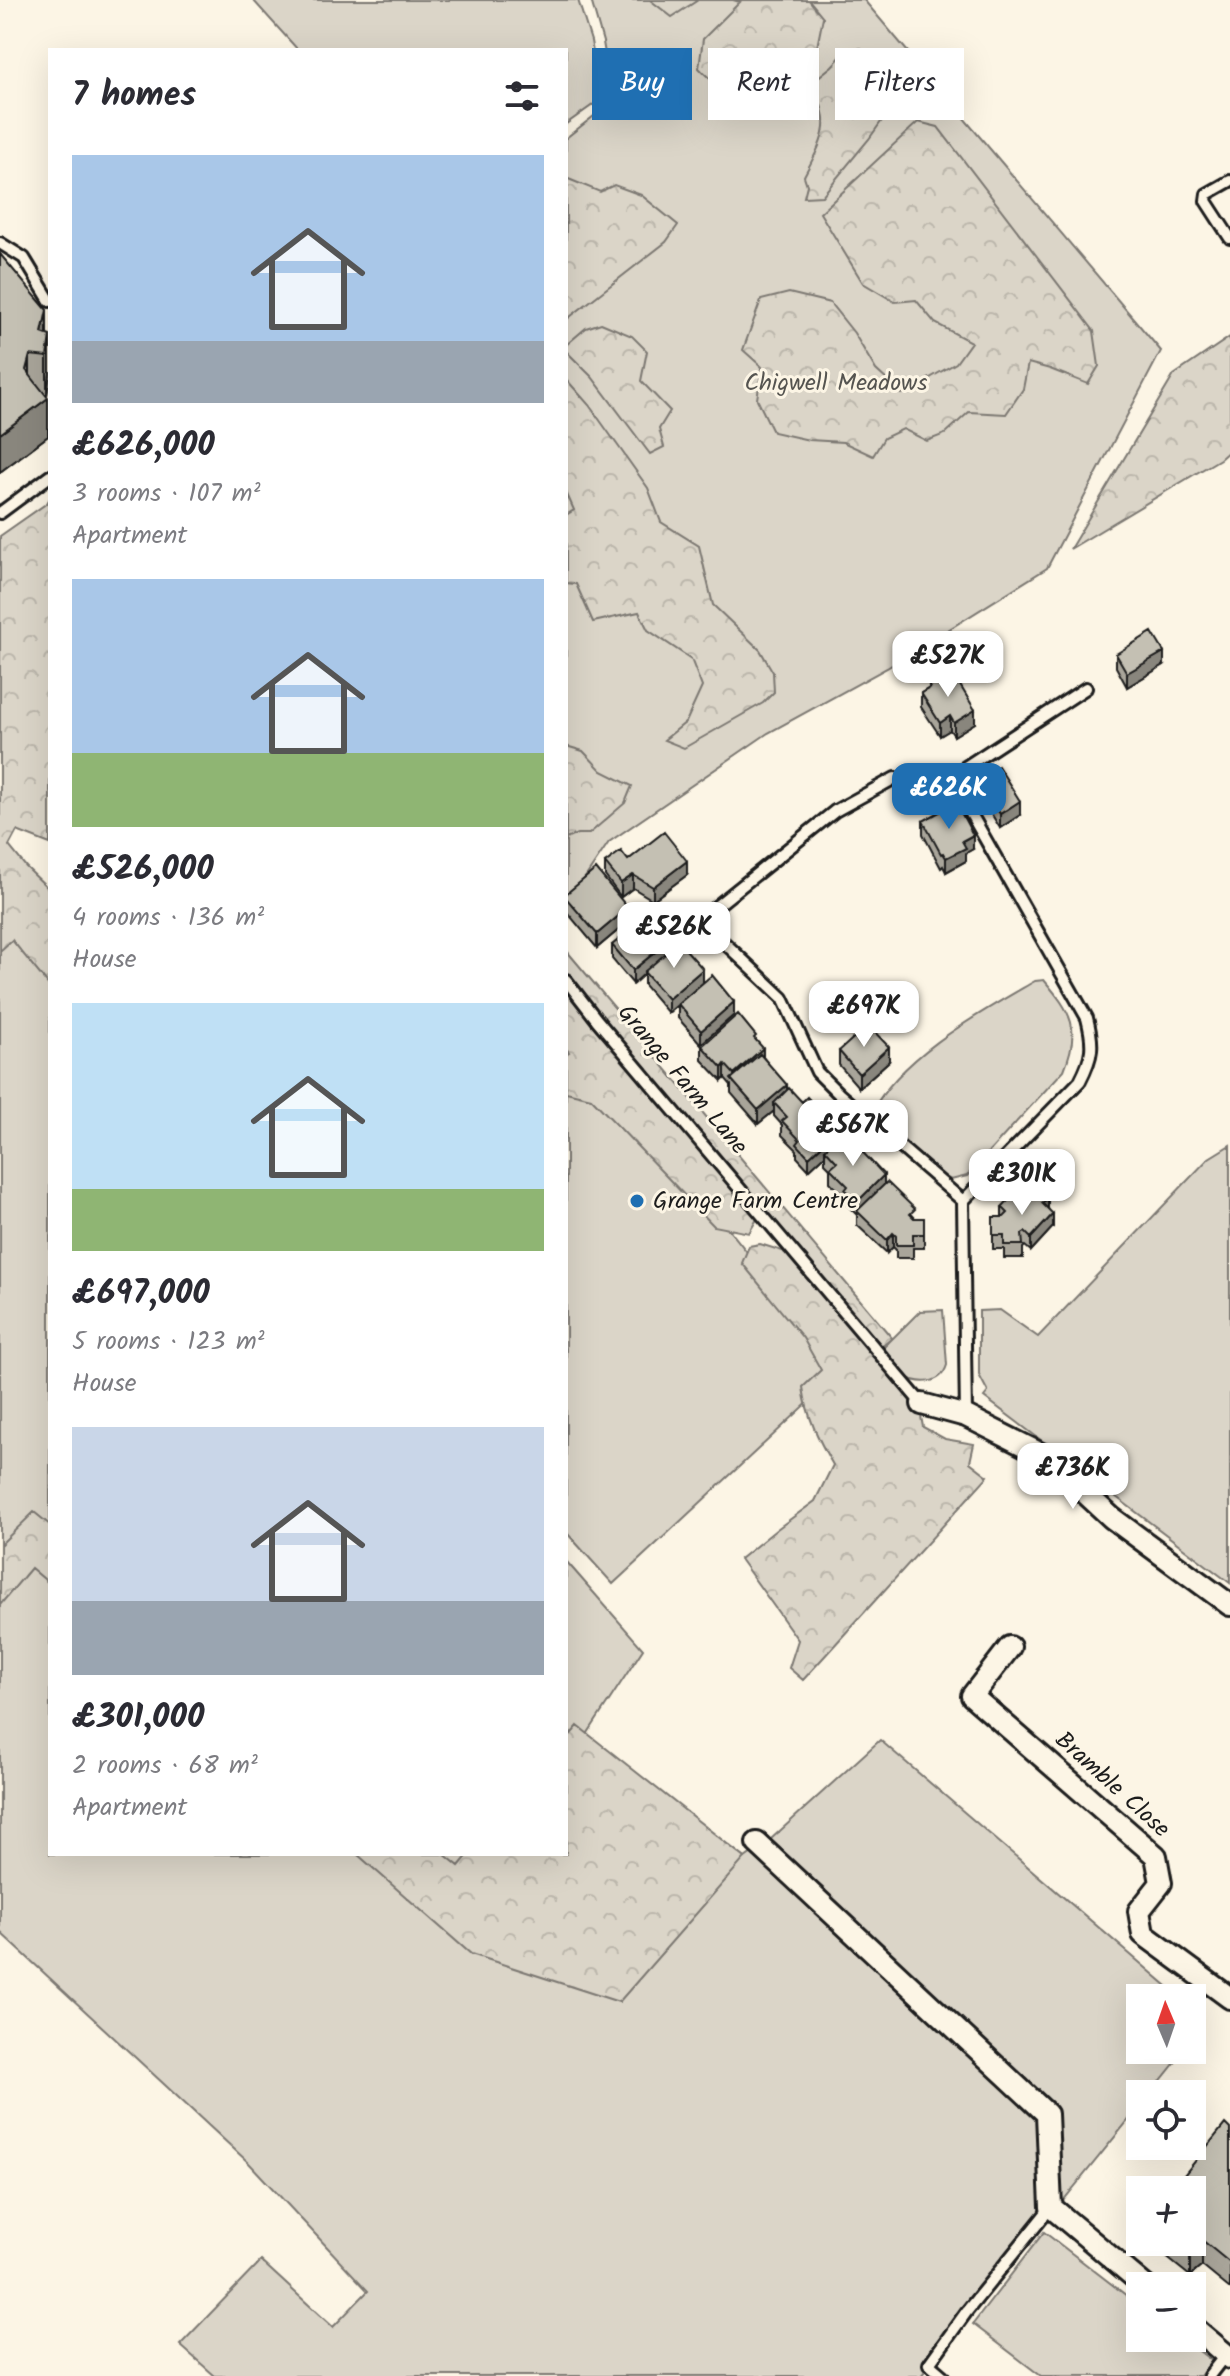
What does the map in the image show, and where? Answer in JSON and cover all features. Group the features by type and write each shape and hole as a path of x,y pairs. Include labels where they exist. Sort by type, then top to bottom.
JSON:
{"street":[{"name":"Grange Farm Lane","path":"922,1404 966,1416 1045,1456 1112,1518 1230,1605"},
{"name":"Bramble Close","path":"1010,1647 972,1696 1156,1856 1161,1883 1139,1911 1143,1934 1230,1998"},
{"path":"757,1843 1047,2114 1051,2207 1128,2272"},
{"path":"1206,2338 1228,2356"}],"lane":[{"path":"1230,181 1207,194 1206,201 1230,238"},
{"path":"0,243 24,258 48,298"},
{"path":"0,513 48,477"},
{"path":"963,1201 817,1072 783,998 713,932 713,909 835,811 895,778 921,794 1086,688"},
{"path":"950,777 1087,1018 1092,1037 1091,1060 1080,1081 963,1201 966,1416"},
{"name":"Grange Farm Lane","path":"568,983 922,1404"},
{"path":"943,2376 929,2364 967,2311 1051,2207"},
{"path":"1209,2376 1228,2356"}],"green space":[{"path":"253,0 578,0 592,48 592,105 568,123 568,48 296,48"},
{"name":"Chigwell Meadows","path":"591,0 864,0 905,48 835,48 835,120 964,118 1161,351 1047,568 887,668 768,733 609,842 568,903 568,136 592,118 592,120 692,120 692,48 604,48"},
{"path":"650,0 698,0 672,17"},
{"path":"733,0 809,0 823,17 817,47 708,48 708,76 699,68 703,39 740,2"},
{"path":"835,63 835,120 882,120 822,196 804,197 807,185 804,176 824,130 819,77"},
{"path":"918,122 938,127 1094,331 1099,366 1088,384 1028,363 1023,389 1006,414 969,412 945,434 927,441 903,429 884,438 873,456 843,442 809,440 773,432 757,399 762,367 743,350 761,300 789,293 830,303 854,333 876,370 902,394 956,363 971,342 935,323 916,300 895,302 863,283 820,213"},
{"path":"568,179 600,192 614,185 641,195 678,225 666,242 568,318"},
{"path":"601,323 632,336 647,351 641,381 670,411 659,429 664,447 650,454 592,377 568,353 568,343 586,328"},
{"path":"1230,337 1230,450 1070,549 1174,375"},
{"path":"568,381 589,405 648,488 661,522 699,546 713,605 760,650 773,672 774,692 763,703 684,748 664,740 686,722 702,687 691,659 648,630 639,612 593,622 576,584 568,583 568,514 574,510 568,496"},
{"path":"47,503 48,843 17,831 9,846 48,888 48,985 12,940 0,951 0,536"},
{"path":"568,747 583,751 602,771 632,786 625,803 589,834 568,838"},
{"path":"0,915 48,970 48,1856 568,1856 568,1563 643,1649 586,1736 745,1858 771,1839 880,1740 1165,1984 1126,1984 1126,2064 1174,2064 1161,2080 1126,2080 1126,2123 921,2376 215,2376 180,2345 261,2261 333,2327 368,2291 249,2163 0,1932"},
{"path":"568,952 892,1338 878,1350 568,974"},
{"path":"1044,980 1061,1002 1071,1022 1072,1043 1064,1070 967,1176 951,1180 871,1113 902,1072 944,1037 1035,981"},
{"path":"568,991 757,1219 749,1233 714,1226 591,1098 568,1092"},
{"name":"Grange Farm Centre","path":"568,1028 842,1371 613,1584 568,1534"},
{"path":"1230,1145 1230,1583 984,1397 988,1392 979,1375 979,1311 1000,1310 1038,1337 1209,1158"},
{"path":"760,1244 789,1253 920,1411 923,1427 945,1439 974,1444 970,1462 988,1476 803,1680 789,1668 798,1640 740,1559 815,1501 833,1465 814,1428 803,1387 821,1370 803,1338 742,1263 749,1246"},
{"path":"943,1310 947,1365 944,1372 935,1380 923,1382 903,1376 880,1351 920,1311"},
{"path":"34,1512 48,1523 48,1582 31,1568 0,1605 0,1545"},
{"path":"578,1726 745,1858 619,2002 471,1954 359,1856 446,1856 459,1866 467,1856 568,1856 568,1738"},
{"path":"1044,2232 1126,2295 1126,2352 1200,2352 1212,2361 1200,2376 1041,2376 973,2324"}],"building":[{"path":"0,254 47,310 42,333 48,335 47,357 30,355 26,370 48,398 0,434"},
{"path":"1152,632 1164,652 1127,673 1116,654"},
{"path":"952,672 975,710 954,723 950,716 940,723 921,693"},
{"path":"998,766 1020,801 1000,814 978,778"},
{"path":"957,805 973,835 962,841 966,848 946,858 923,821"},
{"path":"664,832 687,861 653,887 633,875 621,883 605,863 621,851 628,860"},
{"path":"596,869 628,908 597,934 568,900 568,892"},
{"path":"649,915 670,940 633,970 612,945"},
{"path":"679,942 703,969 668,999 644,972"},
{"path":"712,975 734,1002 701,1031 678,1004"},
{"path":"738,1014 763,1048 734,1074 725,1064 722,1068 702,1046"},
{"path":"868,1025 889,1047 859,1074 839,1051"},
{"path":"760,1054 787,1085 758,1110 731,1079"},
{"path":"789,1088 802,1102 807,1097 825,1117 829,1115 841,1127 809,1157 797,1144 800,1140 782,1121 787,1117 774,1103"},
{"path":"841,1134 852,1147 855,1144 884,1175 857,1202 845,1190 848,1186 830,1168 837,1162 825,1149"},
{"path":"887,1182 915,1209 910,1214 914,1218 924,1218 924,1234 913,1234 913,1245 896,1245 893,1233 887,1240 857,1211"},
{"path":"1023,1185 1035,1196 1040,1190 1048,1198 1042,1203 1053,1214 1031,1238 1025,1232 1022,1234 1023,1245 1004,1245 1004,1235 993,1235 993,1217 1004,1217 1008,1213 1002,1207"},
{"path":"1225,2124 1230,2129 1230,2263 1206,2243 1206,2176 1183,2176 1196,2160 1206,2160 1206,2148"}],"place":[{"name":"Grange Farm Centre","path":"637,1201"}]}
